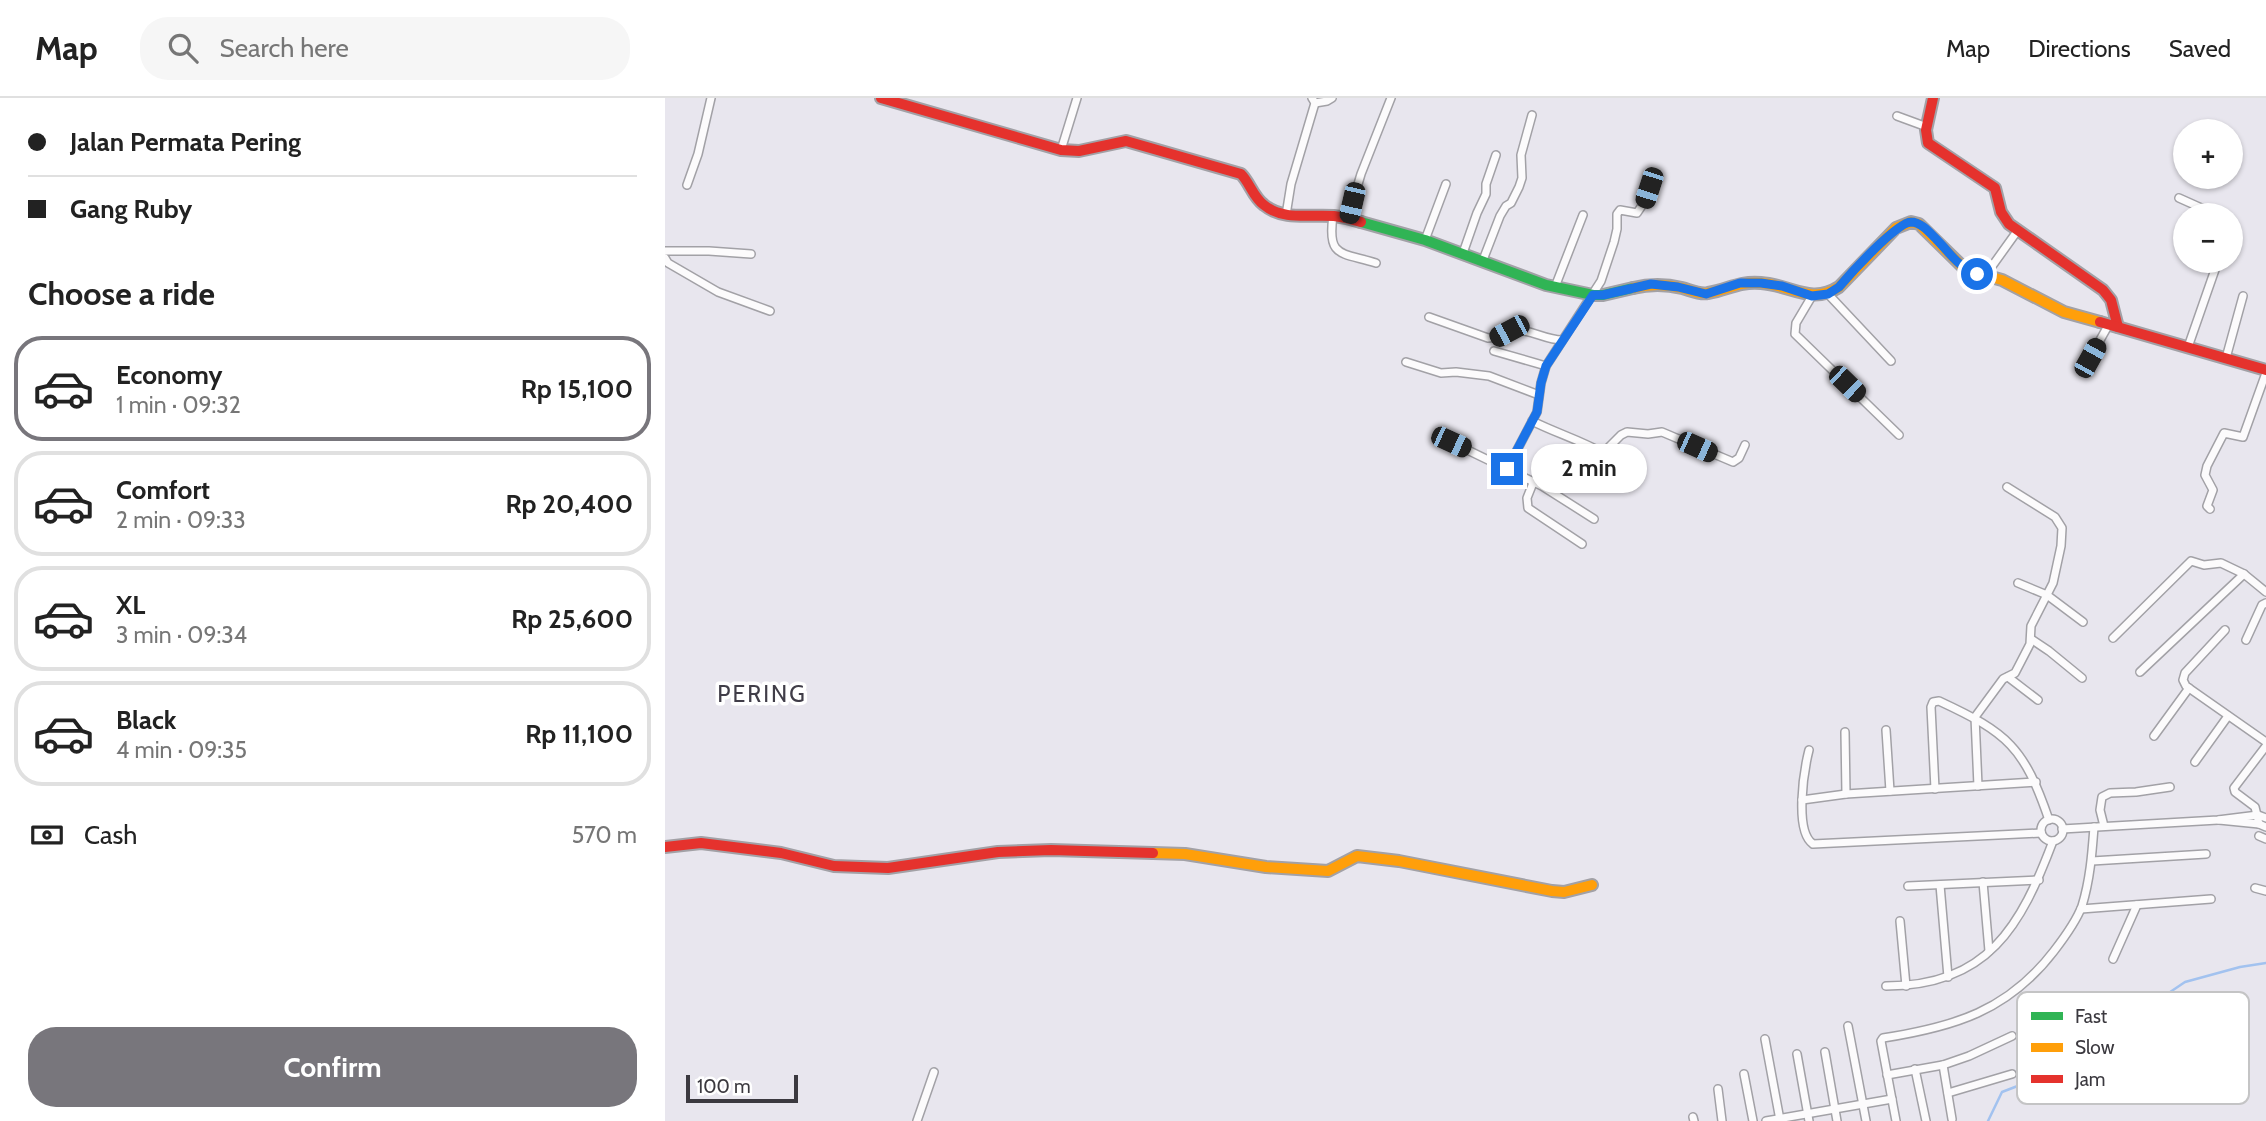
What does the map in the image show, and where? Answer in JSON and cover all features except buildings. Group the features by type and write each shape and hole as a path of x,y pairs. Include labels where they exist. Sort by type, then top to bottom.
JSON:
{"street":[{"path":"687,185 698,154 711,98"},
{"path":"881,98 1061,150 1079,151 1120,141 1142,144 1241,174 1263,205 1286,215 1348,218 1425,240 1483,260 1497,268 1593,295 1651,284 1706,294 1747,282 1782,286 1812,296 1828,294 1839,287 1896,228 1911,222 1919,224 1966,270 2002,281 2064,312 2266,371 2243,437 2224,433 2207,466 2205,475 2213,490 2207,506 2210,509"},
{"path":"1061,150 1077,98"},
{"path":"1286,215 1291,184 1313,100 1327,101 1332,98"},
{"path":"1348,218 1361,174 1391,98"},
{"path":"1933,98 1926,137 1933,147 1995,188 2001,212 2010,224 2103,290 2111,300 2113,326 2090,358"},
{"path":"1483,260 1500,216 1519,187 1522,178 1521,155 1532,115"},
{"path":"1897,116 1927,127"},
{"path":"1462,253 1486,194 1486,184 1496,155"},
{"path":"1425,240 1445,184"},
{"path":"1507,469 1537,412 1546,366 1601,281 1617,229 1616,214 1620,209 1637,213 1649,188"},
{"path":"2179,198 2190,203"},
{"path":"1555,286 1583,215"},
{"path":"1333,216 1330,238 1334,248 1376,263"},
{"path":"1984,276 2018,230"},
{"path":"665,251 751,254"},
{"path":"665,258 718,292 770,310"},
{"path":"2188,347 2214,273"},
{"path":"1828,294 1891,362"},
{"path":"1812,296 1796,323 1795,334 1899,435"},
{"path":"2226,358 2243,296"},
{"path":"1429,317 1488,338 1496,338 1516,330 1562,340"},
{"path":"1494,351 1546,366"},
{"path":"1406,362 1441,373 1489,376 1539,395"},
{"path":"1532,421 1564,436 1580,440 1603,453"},
{"path":"1588,484 1603,453 1621,435 1631,432 1663,432 1733,462 1739,458 1745,445"},
{"path":"1451,442 1552,492 1594,519"},
{"path":"1533,483 1527,498 1528,508 1582,544"},
{"path":"1978,786 1975,718 1998,684 2015,673 2031,639 2031,626 2058,567 2061,528 2055,517 2007,487"},
{"path":"2113,638 2191,561 2204,565 2221,563 2244,574 2266,592"},
{"path":"2140,673 2244,574"},
{"path":"2018,583 2047,595 2083,622"},
{"path":"2246,640 2262,605 2266,603"},
{"path":"2225,631 2183,676 2186,686 2266,744 2234,788 2264,819"},
{"path":"2031,639 2082,678"},
{"path":"2007,677 2038,700"},
{"path":"2154,736 2189,688"},
{"path":"1935,789 1931,707 1933,702 1939,701 1975,718 1999,733 2015,748 2036,782 2049,820"},
{"path":"2195,762 2228,716"},
{"path":"1886,730 1890,792"},
{"path":"1845,732 1846,794"},
{"path":"1809,750 1802,779 1802,800 1806,836 1809,842 1817,845 2041,832"},
{"path":"1802,800 1846,794 2036,782"},
{"path":"2103,826 2099,803 2102,797 2110,793 2169,787"},
{"path":"2062,829 2213,820 2230,823 2264,819"},
{"path":"1887,986 1906,986 1948,977 2004,939 2019,918 2039,880 2053,841 2060,837 2062,829 2059,823 2049,820"},
{"path":"2041,832 2043,825 2049,820"},
{"path":"1896,1121 1881,1041 1883,1038 1946,1026 1997,1003 2019,988 2044,964 2081,909 2092,861 2094,827"},
{"path":"2041,832 2046,839 2053,841"},
{"path":"665,847 701,843 781,853 834,866 888,868 998,852 1051,849 1185,854 1266,867 1328,870 1357,856 1399,861 1552,891 1564,892 1592,885"},
{"path":"2092,861 2206,854"},
{"path":"1908,886 2039,880"},
{"path":"1983,882 1989,951"},
{"path":"1940,885 1948,977"},
{"path":"2255,888 2266,891"},
{"path":"2081,909 2211,899"},
{"path":"2113,959 2137,905"},
{"path":"1901,921 1906,986"},
{"path":"1848,1026 1866,1121"},
{"path":"1887,1075 1943,1065 2012,1036"},
{"path":"1765,1039 1780,1120"},
{"path":"1825,1052 1837,1121"},
{"path":"1797,1054 1808,1117"},
{"path":"1943,1065 1952,1119"},
{"path":"1915,1069 1926,1121"},
{"path":"917,1121 934,1072"},
{"path":"1744,1074 1753,1121"},
{"path":"1948,1093 2012,1074"},
{"path":"1718,1089 1723,1121"},
{"path":"1766,1121 1808,1117 1835,1108 1892,1099"}],"waterway":[{"path":"2170,992 2185,982 2266,963"},
{"path":"1988,1121 2002,1092 2017,1086"}],"traffic: fast":[{"path":"1361,222 1425,240 1546,285 1593,295 1633,288"}],"traffic: slow":[{"path":"1633,288 1664,285 1705,293 1753,283 1772,284 1810,294 1829,292 1839,287 1896,228 1911,222 1919,224 1966,270 2002,280 2064,312 2100,322"},
{"path":"1153,853 1185,854 1266,867 1328,871 1357,856 1399,861 1552,891 1564,892 1592,885"}],"traffic: jam":[{"path":"881,98 1061,150 1079,151 1126,141 1241,174 1260,202 1280,213 1334,216 1361,222"},
{"path":"1933,98 1926,130 1928,143 1995,188 2001,212 2009,224 2103,290 2111,300 2118,327"},
{"path":"2100,322 2266,370"},
{"path":"665,847 701,843 781,853 834,866 888,868 998,852 1051,850 1153,853"}],"district":[{"name":"PERING","path":"762,694"}],"route":[{"path":"1507,469 1537,412 1546,366 1593,295 1651,284 1706,294 1747,282 1782,286 1812,296 1828,294 1839,287 1896,228 1911,222 1919,224 1966,270 1977,274"}]}
